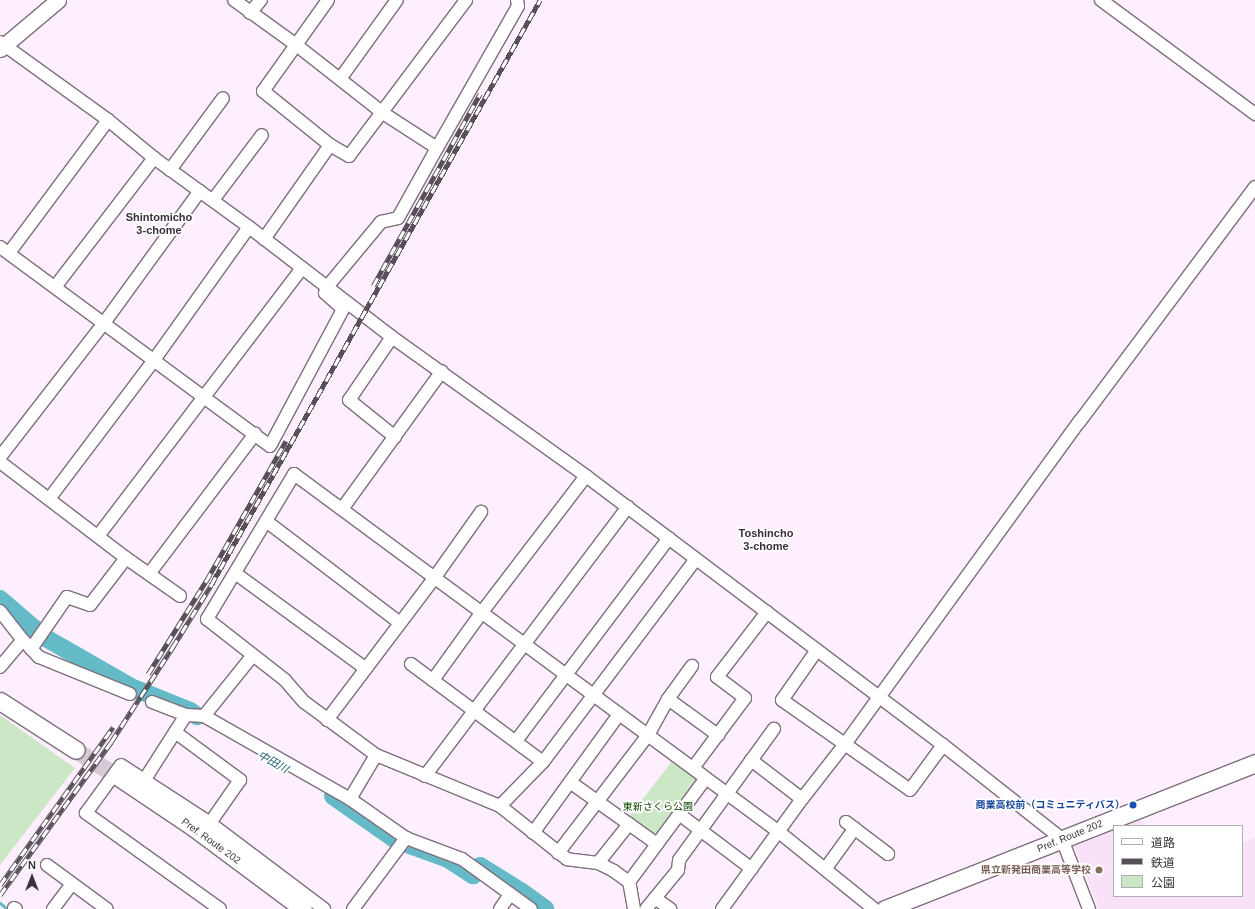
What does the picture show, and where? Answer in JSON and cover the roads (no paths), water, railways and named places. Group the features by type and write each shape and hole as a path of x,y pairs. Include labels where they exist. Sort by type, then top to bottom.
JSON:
{"main road":[{"path":"0,701 76,750"},
{"name":"Pref. Route 202","path":"885,909 904,906 1062,839 1255,763"},
{"name":"Pref. Route 202","path":"117,776 194,827 303,909"}],"street":[{"path":"58,0 2,45 108,120 154,158 213,200 392,337 628,507 943,745 1062,839 1089,909"},
{"path":"234,0 295,44 383,113 437,148"},
{"path":"250,13 261,0"},
{"path":"328,0 295,44 263,91 330,145 349,156 383,113 466,0"},
{"path":"340,79 397,0"},
{"path":"108,120 5,250 270,446 343,309 325,293 327,287 381,222 398,218 518,6 517,0"},
{"path":"1104,1 1255,114"},
{"path":"170,170 223,98"},
{"path":"213,200 262,135"},
{"path":"264,239 330,145"},
{"path":"55,287 154,158"},
{"path":"722,909 802,799 880,697 1071,433 1255,187"},
{"path":"0,457 104,323 200,191"},
{"path":"49,499 154,360 249,228"},
{"path":"98,536 302,268"},
{"path":"392,337 349,400 395,437"},
{"path":"342,509 442,372"},
{"path":"149,574 255,434"},
{"path":"0,462 126,558 180,596"},
{"path":"634,909 629,882 614,871 598,863 567,859 500,806 376,755 304,702 285,680 207,619 294,474 779,832 826,868 874,909"},
{"path":"433,680 482,612 586,476"},
{"path":"425,776 628,507"},
{"path":"327,720 435,577 481,512"},
{"path":"266,521 400,623"},
{"path":"516,742 669,538"},
{"path":"31,649 67,597 90,605 126,558"},
{"path":"500,806 543,762 696,558"},
{"path":"235,573 366,669"},
{"path":"0,611 22,640 40,657 130,694"},
{"path":"693,768 745,698 717,677 767,612"},
{"path":"0,667 22,640"},
{"path":"817,650 782,700 910,790 943,745"},
{"path":"204,716 253,655"},
{"path":"411,664 543,762"},
{"path":"558,853 648,735 668,699 692,666"},
{"path":"668,699 718,735"},
{"path":"152,702 186,715 204,716 350,799 406,838 462,859 531,909"},
{"path":"533,833 619,714"},
{"path":"145,779 186,715"},
{"path":"646,909 678,870 680,860 774,729"},
{"path":"175,732 240,780 210,823"},
{"path":"350,799 376,755"},
{"path":"751,760 802,799"},
{"path":"216,908 86,813 121,765 145,779 210,823 324,909"},
{"path":"629,882 706,778"},
{"path":"570,782 657,844"},
{"path":"679,814 752,869"},
{"path":"598,863 629,824"},
{"path":"826,868 850,825 888,854"},
{"path":"353,909 406,838"},
{"path":"47,865 107,909"},
{"path":"53,909 72,884"},
{"path":"500,909 510,894"},
{"path":"655,898 670,909"}],"waterway":[{"name":"中田川","path":"0,599 44,637 131,687 190,711 197,716"},
{"name":"中田川","path":"333,796 396,840 448,859 473,875 480,866 522,892 545,909"},
{"path":"0,903 7,909"}],"tunnel":[{"path":"76,750 117,776"}],"railway":[{"path":"0,895 111,742 211,585 540,0"},
{"path":"373,286 480,94"},
{"path":"148,674 206,581 286,441"},
{"path":"0,885 113,727"}],"place":[{"name":"商業高校前（コミュニティバス）","path":"1133,805"},
{"name":"県立新発田商業高等学校","path":"1099,870"}],"district":[{"name":"Shintomicho 3-chome","path":"159,224"},
{"name":"Toshincho 3-chome","path":"766,540"}],"park label":[{"name":"東新さくら公園","path":"658,807"}]}
